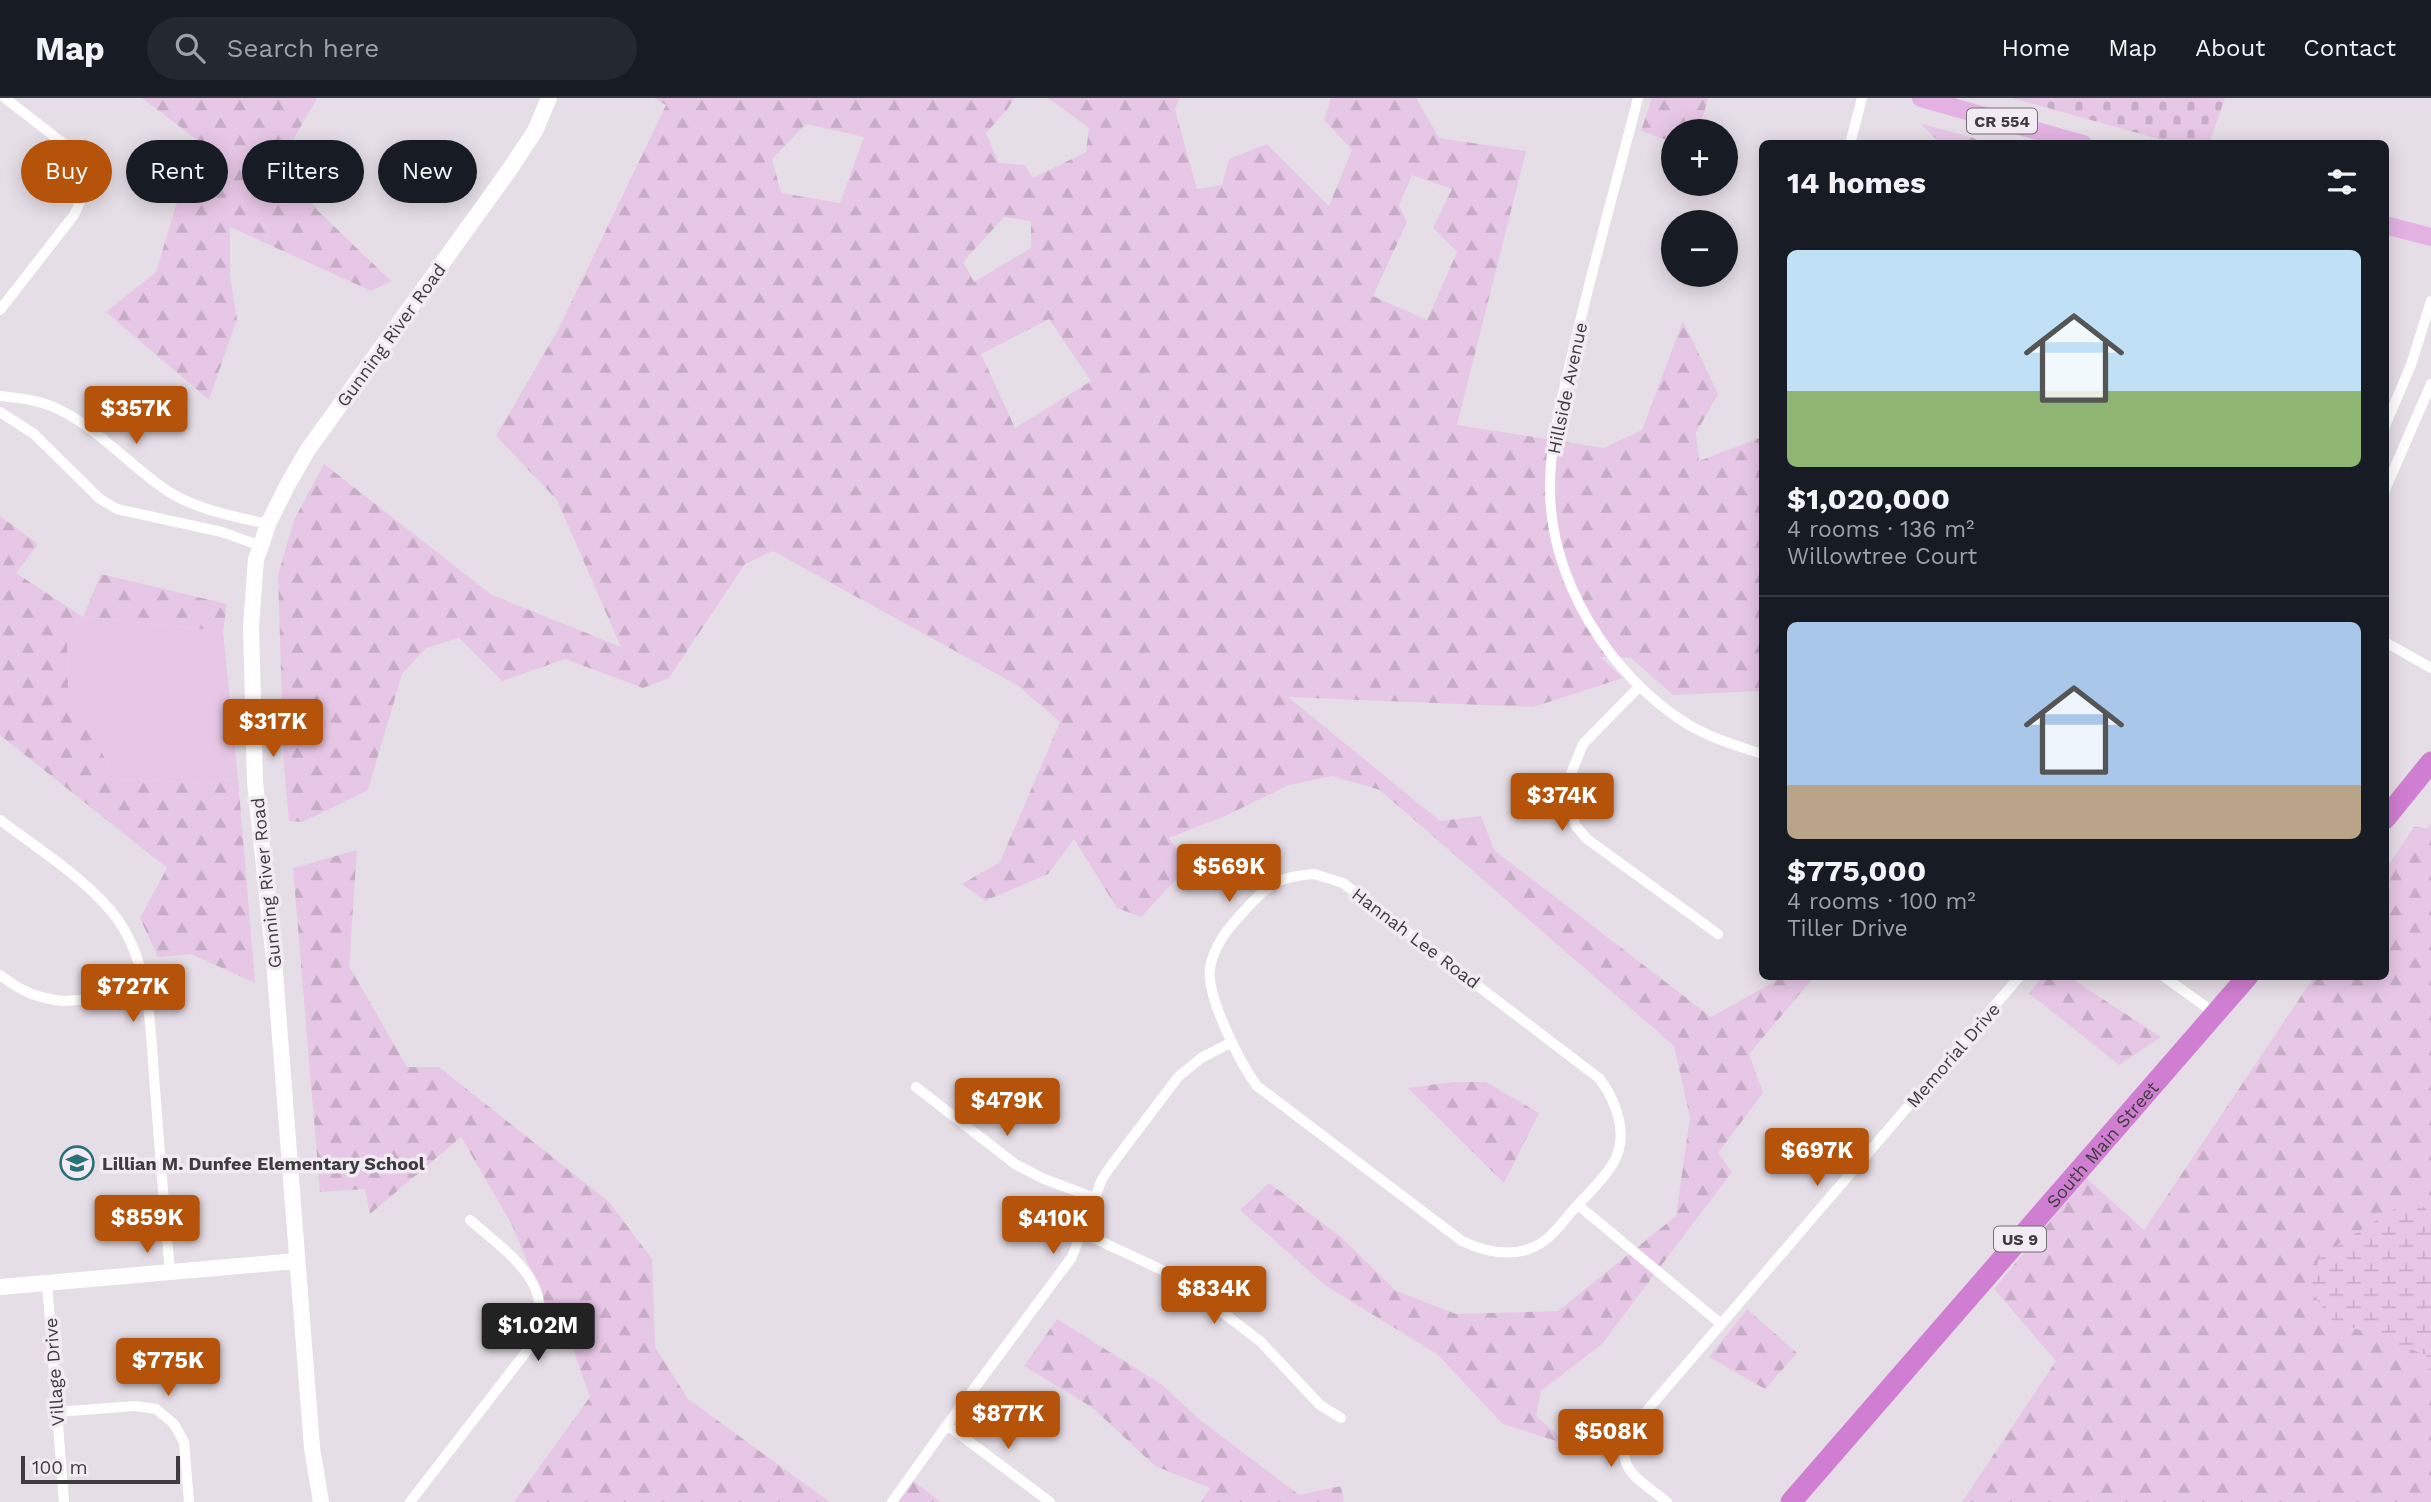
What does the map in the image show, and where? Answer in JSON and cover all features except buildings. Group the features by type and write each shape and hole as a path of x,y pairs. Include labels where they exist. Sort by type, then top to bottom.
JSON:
{"highway":[{"path":"2389,814 2431,762"},
{"name":"South Main Street","path":"1791,1502 2245,980"}],"main road":[{"name":"CR 554","path":"1921,98 2069,140"},
{"path":"2389,226 2431,237"}],"street":[{"path":"0,310 74,215 83,199 84,184 84,167 77,154 5,98"},
{"name":"Gunning River Road","path":"321,1502 312,1448 274,960 255,782 251,626 256,559 268,524 307,451 510,169 535,131 550,98"},
{"name":"Hillside Avenue","path":"1638,98 1587,292 1551,460 1550,489 1557,543 1571,583 1598,634 1622,669 1639,687 1689,725 1727,743 1759,753"},
{"path":"1851,140 1863,98"},
{"path":"2389,417 2411,365 2431,301"},
{"path":"2389,481 2431,384"},
{"path":"0,396 32,400 58,409 86,427 167,491 192,504 268,524"},
{"path":"0,412 34,434 100,499 117,509 222,532 261,545"},
{"path":"2389,644 2431,668"},
{"path":"1639,687 1583,744 1570,776 1575,824 1587,839 1718,934"},
{"path":"0,820 103,902 118,920 141,968 146,995 170,1272"},
{"name":"Hannah Lee Road","path":"1314,874 1343,883 1600,1079 1615,1102 1619,1117 1619,1145 1613,1164 1578,1205 1550,1236 1531,1249 1513,1253 1479,1249 1462,1241 1257,1086 1244,1068 1232,1042 1211,986 1210,968 1217,946 1229,927 1268,885 1290,876 1314,874"},
{"path":"0,975 26,992 51,1000 146,995"},
{"name":"Memorial Drive","path":"1667,1502 1634,1476 1624,1459 1623,1444 1631,1429 2017,980"},
{"path":"2169,980 2216,1014"},
{"path":"892,1502 1067,1264 1083,1233 1102,1179 1178,1077 1201,1058 1232,1042"},
{"path":"916,1087 1015,1164 1044,1179 1095,1198"},
{"path":"1578,1205 1721,1324"},
{"path":"411,1502 526,1352 539,1321 539,1300 528,1272 470,1220"},
{"path":"1083,1233 1177,1278 1262,1342 1320,1405 1341,1419"},
{"path":"0,1287 297,1262"},
{"name":"Village Drive","path":"47,1283 64,1502"},
{"path":"57,1412 135,1406 156,1409 174,1424 184,1442 189,1502"},
{"path":"947,1424 1049,1502"}],"green space":[{"path":"142,98 317,98 293,140 242,140 242,203 313,203 316,209 391,281 371,291 230,227 230,276 237,319 209,400 106,312 156,272 177,203 228,203 228,140 196,139"},
{"path":"654,98 1014,98 986,133 999,163 1025,165 1033,178 1086,152 1089,128 1048,98 1179,98 1175,110 1197,189 1222,185 1229,159 1267,144 1329,206 1352,150 1324,120 1331,98 1416,98 1439,138 1526,151 1457,425 1604,448 1642,430 1683,321 1718,394 1696,433 1699,461 1759,438 1759,691 1673,695 1631,658 1600,657 1623,678 1533,707 1288,697 1440,821 1481,816 1494,850 1711,1017 1778,980 1811,980 1749,1054 1763,1093 1718,1153 1732,1172 1602,1344 1541,1391 1536,1416 1569,1445 1503,1424 1437,1354 1326,1286 1240,1210 1269,1183 1341,1237 1396,1291 1456,1314 1558,1311 1676,1216 1690,1117 1674,1046 1380,790 1332,776 1289,785 1225,816 1169,838 1189,865 1141,917 1117,908 1074,839 1048,874 985,901 962,884 1000,862 1060,722 1017,685 773,551 745,564 669,678 643,688 565,659 502,681 459,638 426,648 402,674 368,790 303,822 289,821 284,766 278,575 294,520 324,464 492,595 621,647 557,500 496,436 558,330 666,105","holes":["806,124 864,137 840,203 781,193 772,159","1412,175 1452,189 1433,228 1457,252 1427,320 1373,296 1407,222 1399,205","1004,217 1031,221 1031,248 974,282 963,262","1049,319 1091,381 1015,428 981,354"]},
{"path":"1652,98 1708,98 1702,119 1661,119 1661,138 1641,131"},
{"path":"2012,98 2225,98 2210,140 2162,140"},
{"path":"1920,123 1977,139 1976,140 1937,140"},
{"path":"0,516 38,544 16,573 83,617 101,574 227,604 223,631 84,617 67,631 68,690 116,779 208,783 238,779 255,983 191,954 158,957 140,918 167,868 0,735"},
{"path":"84,617 223,631 238,779 208,783 116,779 68,690 67,631"},
{"path":"2431,824 2431,1502 1962,1502 2056,1361 1994,1289 2086,1178 2144,1230 2312,980 2389,980 2389,864 2414,827 2427,828"},
{"path":"357,850 349,966 407,1067 439,1067 609,1202 652,1259 655,1347 688,1399 830,1502 514,1502 590,1397 572,1346 538,1334 537,1284 511,1223 461,1137 370,1214 365,1189 320,1192 293,868"},
{"path":"2040,980 2074,980 2161,1037 2119,1065 2029,993"},
{"path":"1453,1082 1486,1082 1539,1113 1504,1183 1408,1088"},
{"path":"2412,1198 2431,1213 2431,1371 2426,1355 2332,1320 2311,1291 2319,1256"},
{"path":"1747,1309 1797,1353 1765,1389 1709,1357"},
{"path":"1057,1319 1161,1384 1199,1419 1299,1495 1341,1486 1344,1502 1201,1502 1210,1488 1155,1466 1093,1408 1024,1366"},
{"path":"909,1478 941,1502 889,1502"}],"place":[{"name":"Lillian M. Dunfee Elementary School","path":"77,1163"}]}
